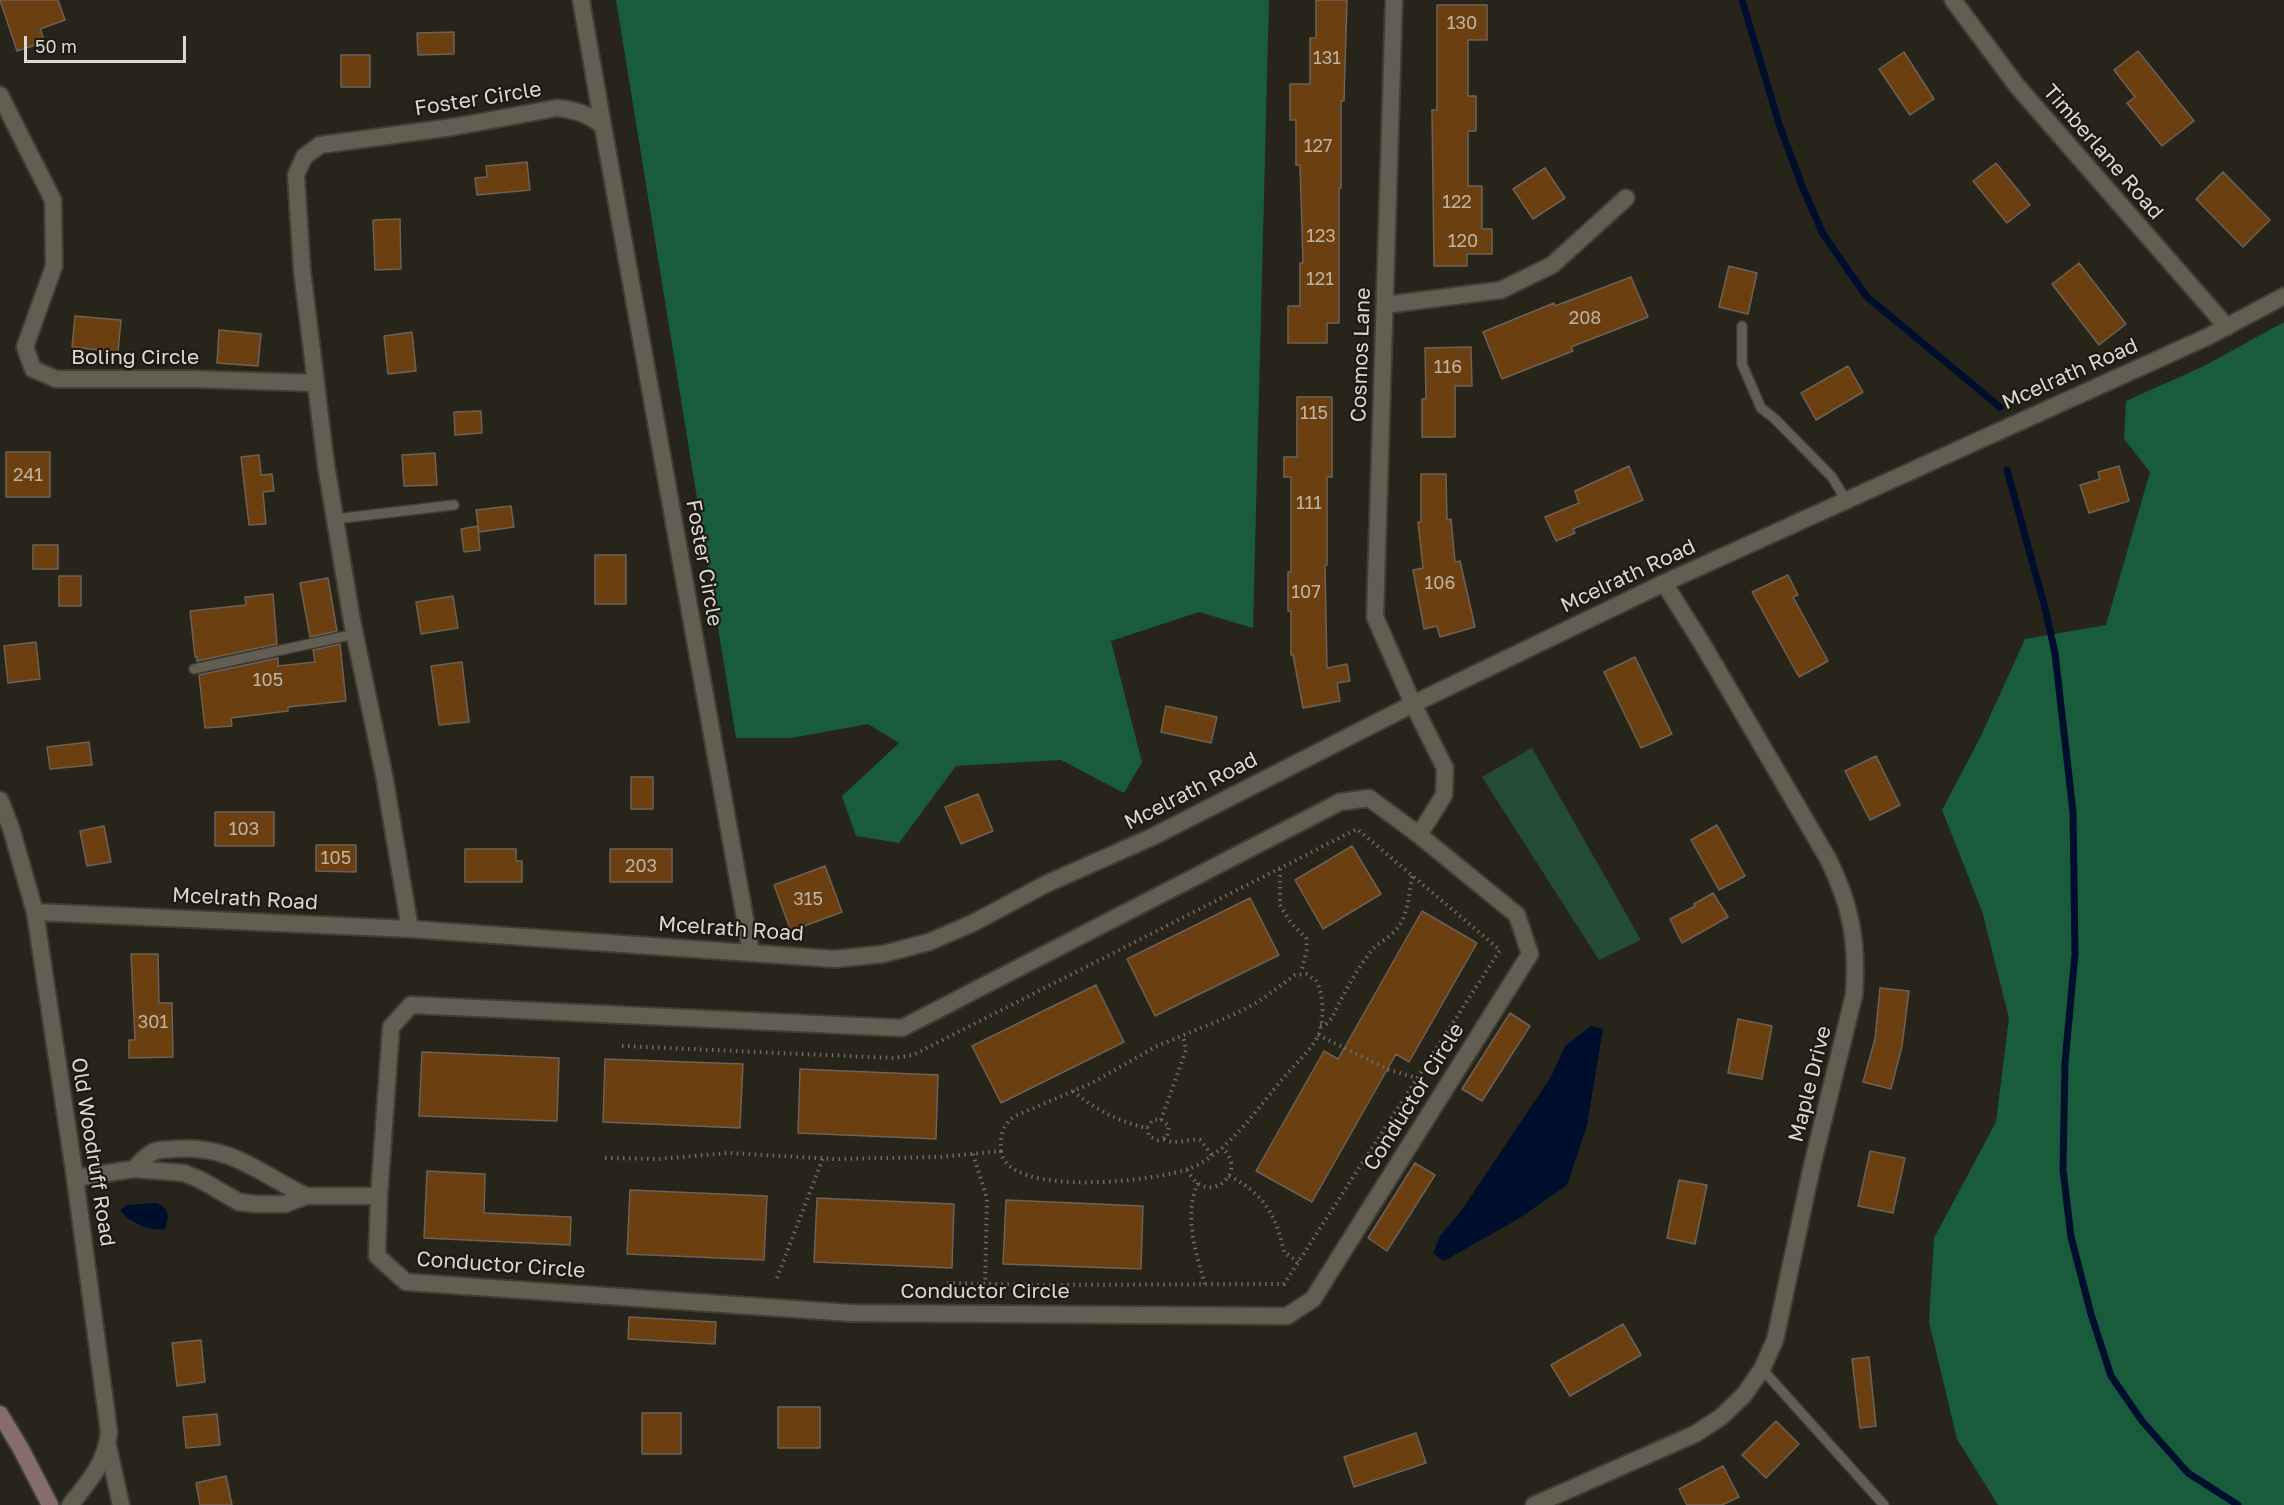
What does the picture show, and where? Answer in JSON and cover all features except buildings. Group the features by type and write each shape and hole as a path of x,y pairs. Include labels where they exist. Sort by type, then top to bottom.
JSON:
{"main road":[{"path":"0,1414 50,1505"}],"street":[{"path":"581,0 603,126"},
{"name":"Cosmos Lane","path":"1394,0 1375,617 1413,704"},
{"name":"Timberlane Road","path":"1953,0 2017,86 2227,327"},
{"name":"Boling Circle","path":"0,95 54,200 54,266 25,347 33,369 56,380 192,379 316,383"},
{"name":"Foster Circle","path":"410,929 384,775 355,634 335,519 302,270 295,185 299,165 312,150 320,145 453,127 557,108 573,109 587,114 603,126 751,952"},
{"path":"1385,304 1501,290 1552,265 1626,198"},
{"name":"Mcelrath Road","path":"35,912 410,929 835,959 883,954 929,942 1046,884 1152,837 1413,704 1664,583 2227,327 2284,296"},
{"name":"Maple Drive","path":"1534,1505 1695,1434 1721,1417 1744,1395 1762,1369 1774,1340 1812,1166 1854,995 1856,966 1854,938 1849,910 1839,882 1827,857 1709,655 1664,583"},
{"path":"1413,704 1445,768 1444,795 1419,835"},
{"name":"Conductor Circle","path":"1369,798 1419,835 1517,915 1530,954 1313,1299 1287,1316 851,1313 406,1282 377,1256 379,1196 391,1027 411,1005 902,1028 1340,802 1369,798"},
{"name":"Old Woodruff Road","path":"0,800 18,850 35,912 100,1352 109,1432 108,1446 92,1478 70,1505"},
{"path":"134,1168 155,1151 189,1148 223,1153 244,1161 278,1183 306,1196"},
{"path":"75,1178 134,1168 184,1173 239,1202 255,1204 285,1204 306,1196 379,1196"},
{"path":"108,1446 121,1505"}],"lane":[{"path":"1742,326 1742,364 1761,408 1775,419 1832,477 1846,500"},
{"path":"335,519 454,506"},
{"path":"194,669 355,634"},
{"path":"1762,1369 1884,1505"}],"path":[{"path":"622,1046 893,1058 913,1055 1358,829 1500,950 1284,1284 945,1283"},
{"path":"1280,869 1280,905 1291,922 1306,938 1307,949 1300,974"},
{"path":"1320,1025 1326,1024 1332,1018 1356,973 1372,950 1395,932 1400,924 1406,912 1412,876"},
{"path":"1300,974 1316,980 1319,986 1322,998 1318,1035 1306,1052 1222,1148 1212,1155 1176,1174 1110,1182 1080,1183 1047,1180 1017,1173 1002,1156 1001,1134 1007,1121 1092,1083 1157,1046 1258,1002 1295,975 1300,974"},
{"path":"1161,1120 1186,1050 1183,1035"},
{"path":"1318,1035 1389,1070 1417,1078"},
{"path":"1073,1091 1091,1107 1132,1125 1148,1128"},
{"path":"1164,1139 1167,1137 1168,1126 1161,1120 1153,1120 1148,1128 1149,1136 1153,1139 1164,1139 1173,1143 1188,1139 1200,1140 1212,1155"},
{"path":"1187,1170 1198,1183 1207,1188 1217,1187 1229,1176 1232,1167 1230,1156 1222,1148"},
{"path":"605,1158 659,1159 729,1153 823,1158 939,1157 1001,1151"},
{"path":"973,1154 987,1199 986,1284"},
{"path":"777,1278 823,1158"},
{"path":"1229,1176 1252,1189 1274,1216 1284,1252 1298,1262"},
{"path":"1198,1183 1191,1214 1191,1230 1205,1284"}],"green space":[{"path":"616,0 1269,0 1253,628 1199,612 1111,641 1142,762 1124,793 1061,760 956,766 899,843 856,836 842,796 899,743 868,724 791,738 736,738"},
{"path":"2284,322 2284,1505 1998,1505 1957,1439 1929,1322 1934,1238 1996,1122 2009,1018 1982,911 1942,810 1980,738 2025,639 2106,625 2150,472 2124,439 2126,401 2204,366"},
{"path":"1532,748 1641,940 1599,960 1482,777"}],"water":[{"path":"1591,1026 1603,1029 1587,1125 1567,1185 1518,1219 1444,1261 1433,1253 1440,1236 1461,1211 1551,1077 1565,1046"},
{"path":"156,1203 166,1210 168,1220 165,1229 154,1229 141,1225 120,1210 127,1205"}],"waterway":[{"path":"1742,0 1780,127 1823,234 1867,297 2000,407"},
{"path":"2007,470 2055,653 2073,812 2075,954 2065,1063 2063,1170 2071,1237 2091,1314 2111,1376 2142,1421 2188,1473 2238,1505"}]}
